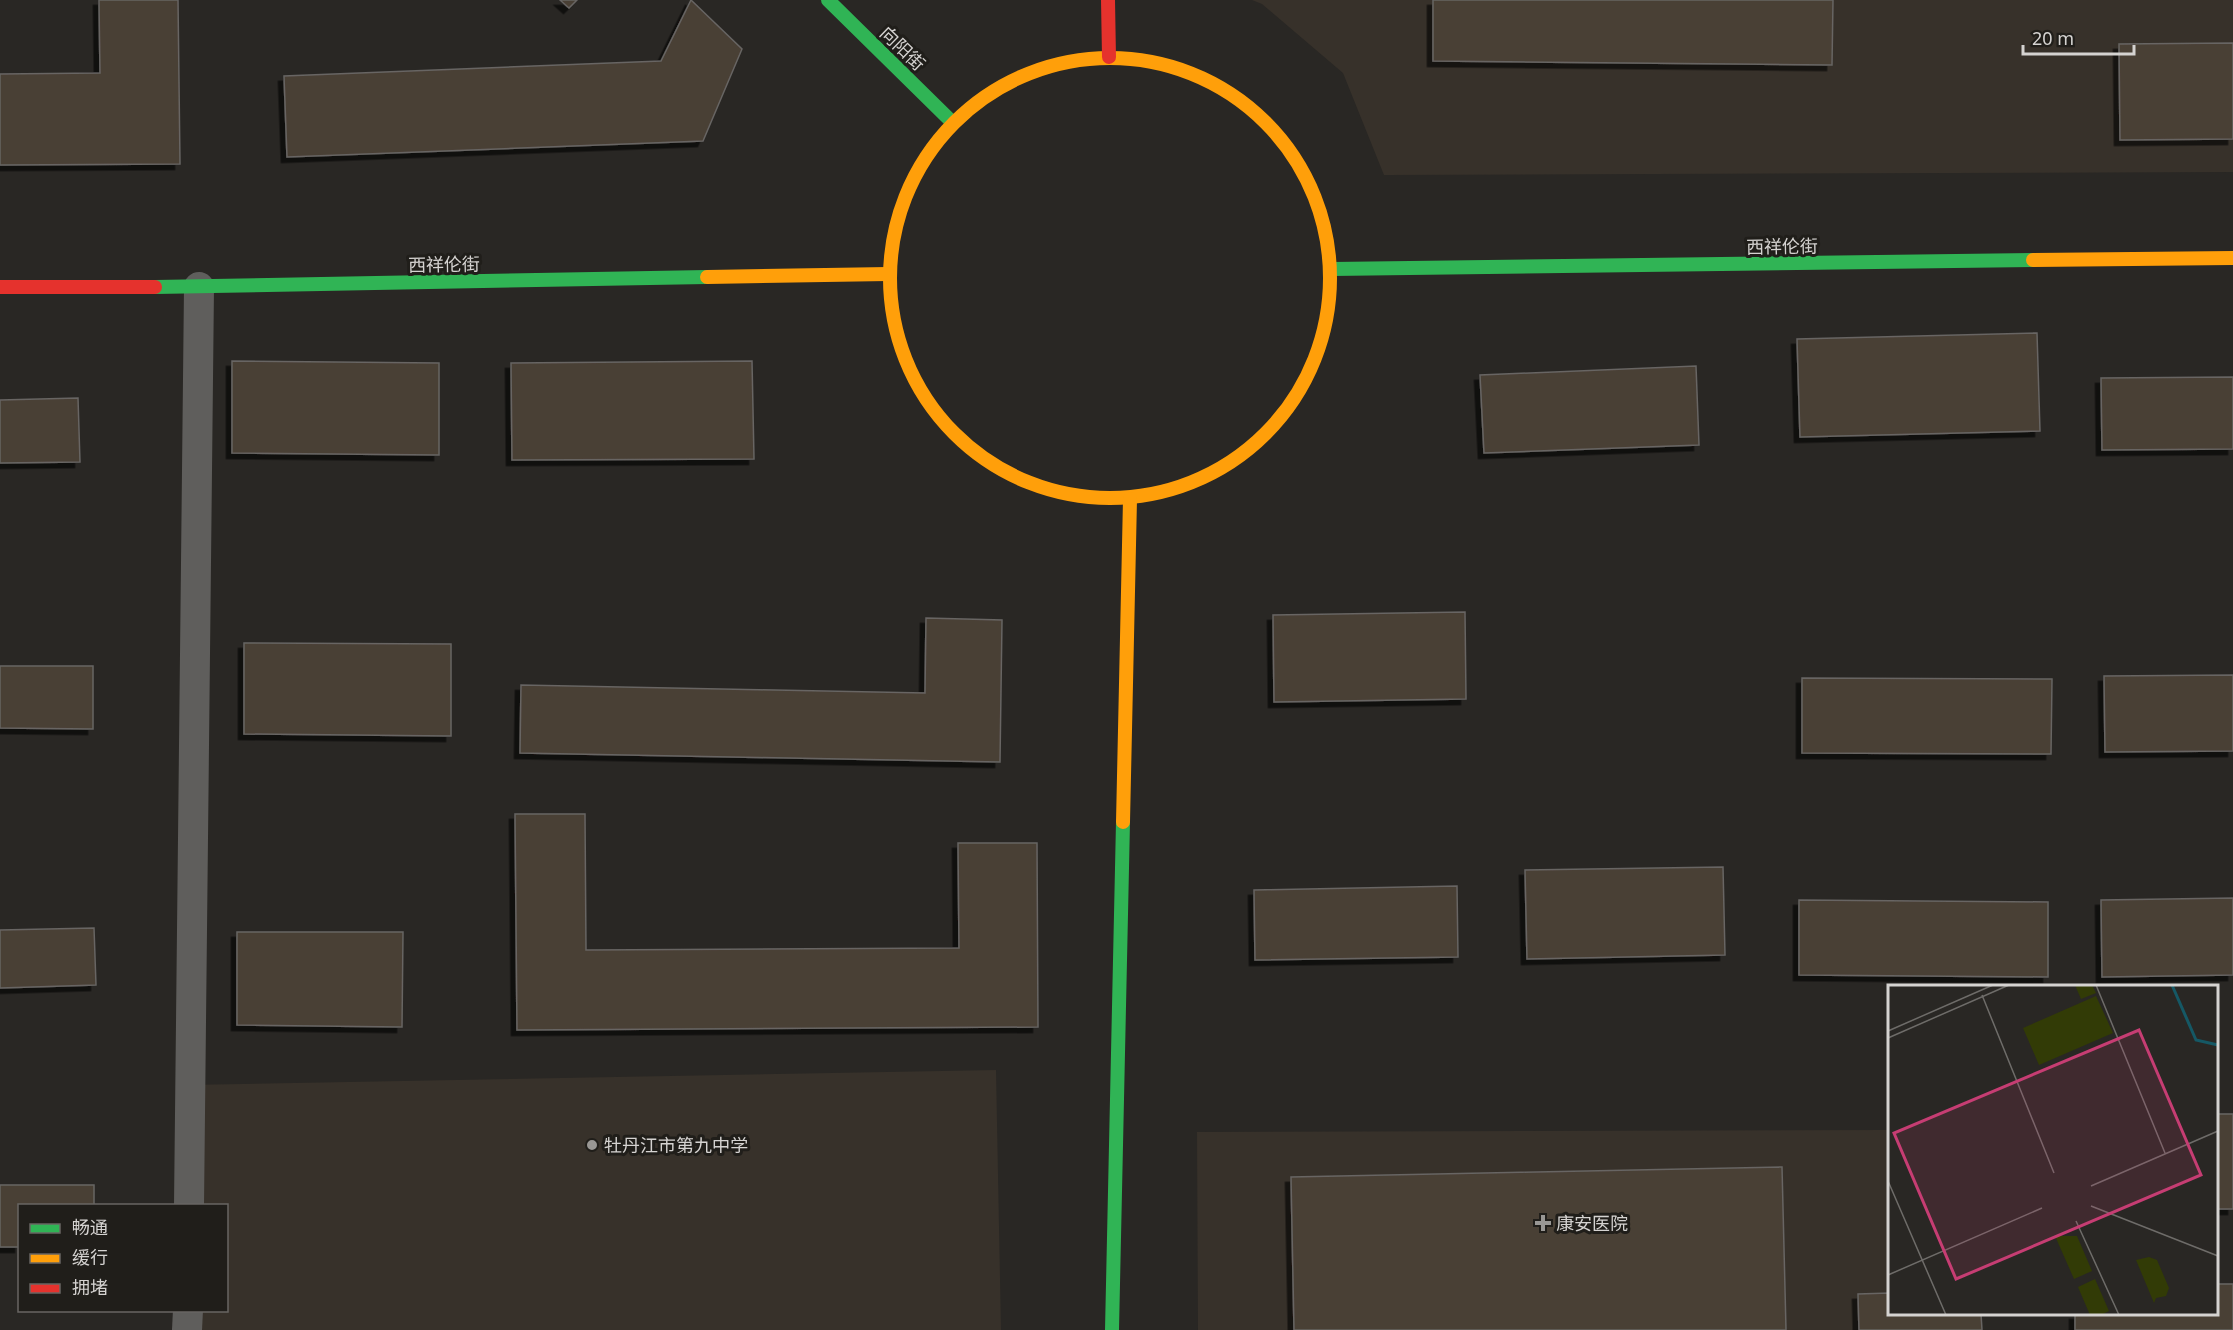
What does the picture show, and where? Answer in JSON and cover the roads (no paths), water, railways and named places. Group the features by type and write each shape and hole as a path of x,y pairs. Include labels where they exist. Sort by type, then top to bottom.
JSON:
{"street":[{"name":"向阳街","path":"828,0 952,122"},
{"path":"1108,0 1109,57"},
{"path":"1109,57 1176,67 1237,97 1245,104 1286,144 1319,203 1332,269 1325,336 1298,398 1253,448 1195,483 1130,499 1056,493 988,463 934,413 899,348 888,274 896,218 900,208 918,167 952,122 998,86 1052,64 1109,57"},
{"name":"西祥伦街","path":"1332,269 2233,258"},
{"name":"西祥伦街","path":"0,286 199,287 888,274"},
{"path":"189,1204 199,287"},
{"path":"1112,1330 1130,499"},
{"path":"187,1330 188,1312"}],"place":[{"name":"牡丹江市第九中学","path":"592,1145"},
{"name":"康安医院","path":"1543,1223"}]}
